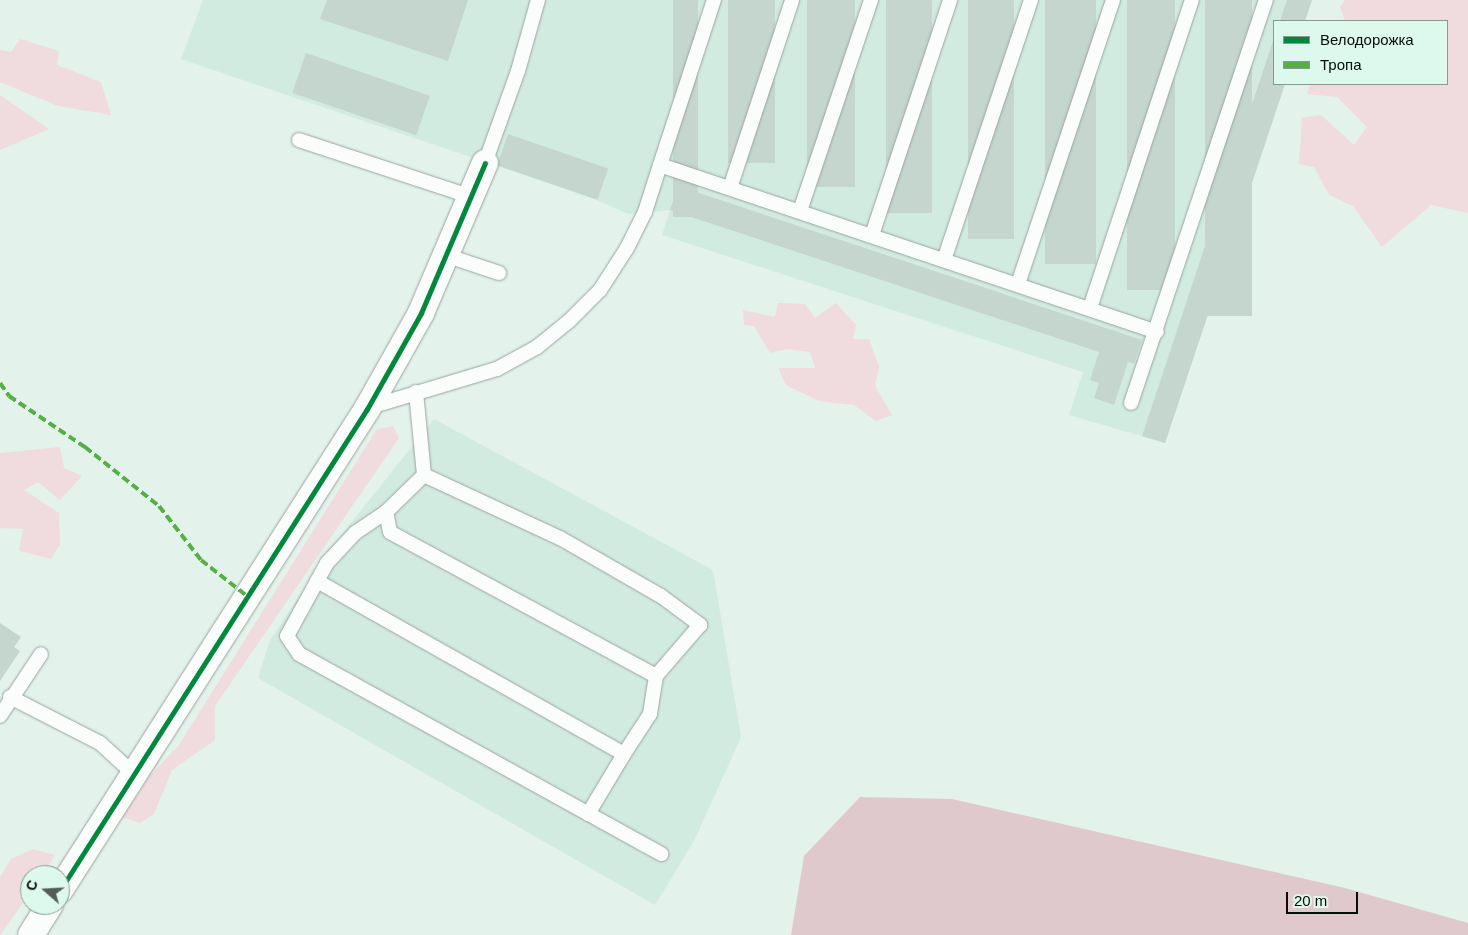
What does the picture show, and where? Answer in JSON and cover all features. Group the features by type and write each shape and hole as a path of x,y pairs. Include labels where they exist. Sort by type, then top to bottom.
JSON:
{"street":[{"path":"70,874 366,409 421,312 448,256 485,163"},
{"path":"31,935 44,915"}],"lane":[{"path":"485,163 518,71 538,0"},
{"path":"366,409 416,392 497,369 537,347 569,321 600,290 627,248 645,212 714,0"},
{"path":"730,188 792,0"},
{"path":"800,211 871,0"},
{"path":"872,236 950,0"},
{"path":"944,260 1031,0"},
{"path":"1018,284 1113,0"},
{"path":"1090,308 1192,0"},
{"path":"1131,403 1266,0"},
{"path":"299,140 472,197"},
{"path":"660,165 1090,308 1156,332"},
{"path":"448,256 499,273"},
{"path":"416,392 424,475"},
{"path":"424,475 386,512 355,533 327,563 287,636 299,654 662,854"},
{"path":"424,475 560,538 661,596 700,625 656,676 650,714 588,814"},
{"path":"386,512 390,532 656,676"},
{"path":"318,581 624,754"},
{"path":"0,716 10,697 41,654"},
{"path":"10,697 100,743 134,774"}],"shaded area":[{"path":"203,0 1312,0 1305,20 1273,20 1273,85 1285,85 1165,443 1069,415 1083,372 662,235 670,210 628,214 597,200 181,59"},
{"path":"1345,0 1468,0 1468,213 1431,205 1382,247 1353,206 1329,195 1314,167 1299,164 1302,118 1321,115 1354,145 1367,127 1337,97 1307,94 1310,85 1448,85 1448,20 1345,20 1340,7"},
{"path":"20,39 59,51 57,65 101,82 111,115 58,106 0,82 0,50 11,52"},
{"path":"0,95 49,129 0,150"},
{"path":"778,303 805,304 815,318 836,303 856,325 853,339 869,339 879,367 875,386 892,415 876,421 854,405 819,401 786,385 778,368 815,368 810,352 787,349 770,353 754,326 744,325 743,310 775,317"},
{"path":"434,419 713,570 741,737 694,841 655,905 258,678 270,640 331,548"},
{"path":"393,426 399,438 215,706 215,740 172,770 154,814 140,823 122,817 150,776 179,745 377,429"},
{"path":"60,447 64,468 82,476 60,500 38,482 24,490 59,513 60,544 51,559 19,551 23,529 0,528 0,453"},
{"path":"860,797 952,799 1345,888 1468,923 1468,935 791,935 804,856"},
{"path":"33,849 55,855 48,865 20,865 20,907 0,935 0,877 11,859"}],"building":[{"path":"327,0 468,0 448,61 320,19"},
{"path":"673,0 698,0 698,217 673,217"},
{"path":"728,0 775,0 775,163 728,163"},
{"path":"807,0 855,0 855,187 807,187"},
{"path":"886,0 932,0 932,213 886,213"},
{"path":"968,0 1014,0 1014,239 968,239"},
{"path":"1045,0 1096,0 1096,264 1045,264"},
{"path":"1127,0 1175,0 1175,290 1127,290"},
{"path":"1205,0 1252,0 1252,316 1205,316"},
{"path":"1287,0 1312,0 1305,20 1280,20"},
{"path":"1273,41 1273,85 1285,85 1165,443 1142,436"},
{"path":"306,53 430,96 416,135 292,93"},
{"path":"508,134 608,169 597,200 497,165"},
{"path":"678,186 1142,340 1134,364 1128,362 1114,405 1094,398 1099,383 1090,380 1099,352 670,210"},
{"path":"0,623 21,637 14,647 20,651 0,681"}],"marked path":[{"path":"0,383 9,396 85,447 159,506 201,560 247,596"}],"cycle path":[{"path":"70,874 367,409 421,313 485,163"}]}
